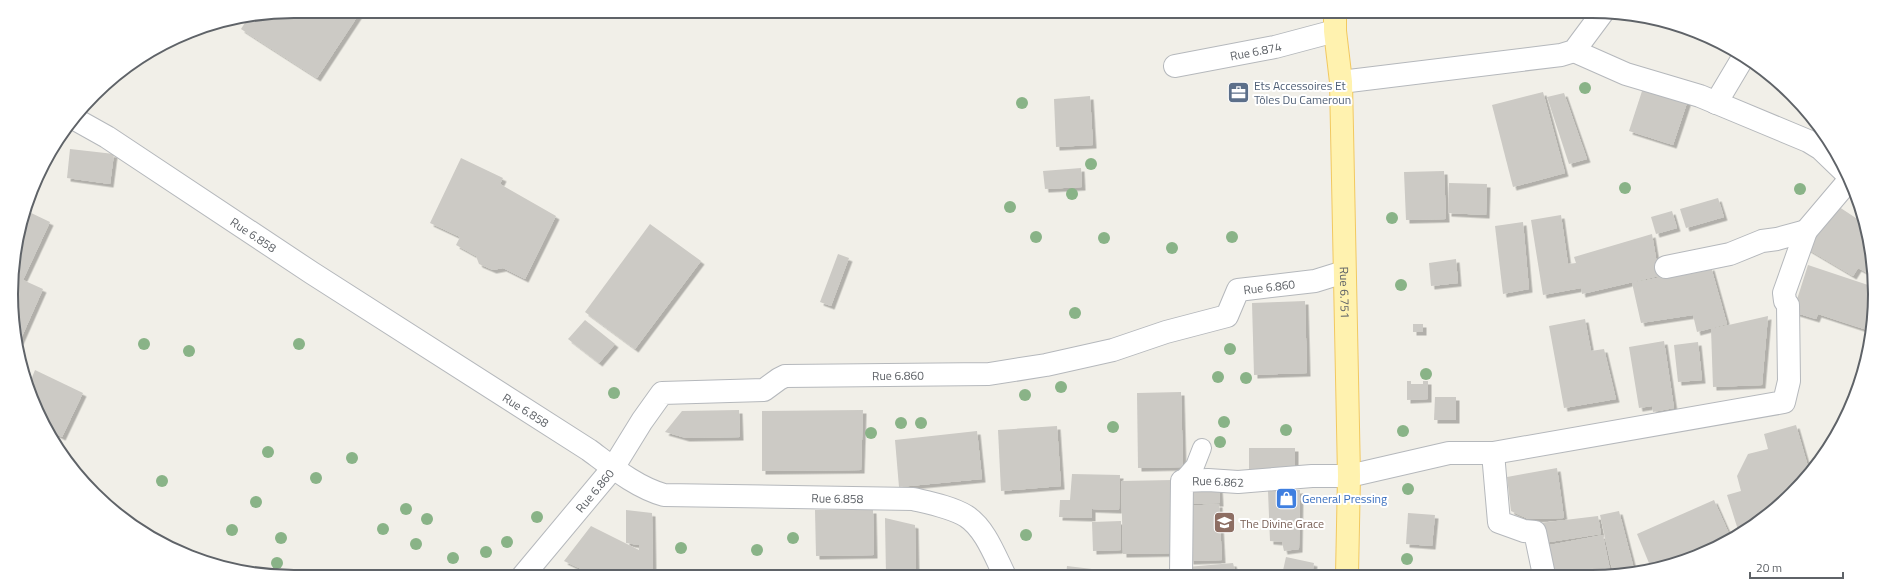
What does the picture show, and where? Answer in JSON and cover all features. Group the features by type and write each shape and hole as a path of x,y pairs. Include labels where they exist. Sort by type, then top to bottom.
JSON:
{"main road":[{"name":"Rue 6.751","path":"1335,21 1341,82 1349,476 1347,570"}],"street":[{"path":"1341,82 1561,55 1574,51 1598,18"},
{"name":"Rue 6.874","path":"1175,66 1274,48 1335,21"},
{"path":"1574,51 1626,74 1716,103 1808,141 1821,149 1834,162"},
{"path":"1716,103 1740,62"},
{"name":"Rue 6.858","path":"79,121 107,137 312,273 652,492 664,495 913,499 940,505 966,516 978,528 1002,570"},
{"path":"1666,267 1730,254 1762,241 1778,239 1806,231 1845,184"},
{"name":"Rue 6.862","path":"1181,570 1182,481 1208,480 1238,482 1312,476 1349,476 1449,453 1493,453 1784,402 1789,381 1788,305 1785,301 1784,293 1806,231"},
{"name":"Rue 6.860","path":"528,570 613,468 662,392 764,390 785,376 989,374 1046,365 1113,350 1166,332 1227,316 1238,290 1315,281 1344,272"},
{"path":"1493,453 1499,522 1524,531 1535,532 1543,570"}],"lane":[{"path":"1182,481 1195,466 1202,448"}],"building":[{"path":"294,18 356,18 317,78 241,29 245,22 258,20"},
{"path":"1644,85 1688,100 1673,145 1629,131"},
{"path":"1543,92 1565,173 1513,187 1492,105"},
{"path":"1564,93 1587,159 1569,164 1547,97"},
{"path":"1090,96 1093,145 1056,147 1054,99"},
{"path":"70,149 114,154 110,184 67,178"},
{"path":"461,158 503,178 500,184 556,216 525,279 503,268 493,270 479,264 476,256 456,245 460,237 430,223"},
{"path":"1081,168 1082,187 1045,189 1043,171"},
{"path":"1444,171 1446,219 1406,220 1404,172"},
{"path":"1449,183 1487,184 1486,215 1448,213"},
{"path":"1718,198 1724,217 1686,228 1680,209"},
{"path":"1833,203 1858,219 1863,240 1867,273 1858,268 1853,276 1804,247"},
{"path":"1672,211 1677,228 1656,234 1651,217"},
{"path":"30,213 50,222 23,280 43,289 21,338 18,294 20,258"},
{"path":"1561,215 1568,264 1576,263 1574,257 1652,234 1659,276 1582,294 1581,288 1543,295 1531,220"},
{"path":"1523,222 1529,289 1503,294 1495,226"},
{"path":"650,224 701,261 635,349 585,312"},
{"path":"838,254 849,258 831,306 820,302"},
{"path":"1456,259 1458,283 1431,286 1429,263"},
{"path":"1808,265 1867,285 1866,330 1818,314 1816,319 1793,312"},
{"path":"1711,267 1727,324 1697,332 1693,315 1641,323 1632,283"},
{"path":"1305,301 1307,373 1254,375 1252,303"},
{"path":"1768,316 1762,385 1713,387 1711,329"},
{"path":"1585,319 1591,351 1604,349 1616,399 1564,408 1549,326"},
{"path":"585,320 615,344 599,363 568,339"},
{"path":"1413,324 1423,324 1423,332 1413,332"},
{"path":"1664,341 1674,408 1653,412 1652,406 1639,408 1629,347"},
{"path":"1698,342 1702,380 1678,382 1674,345"},
{"path":"35,370 83,393 62,437 56,434 46,416 32,379"},
{"path":"1407,381 1411,381 1411,384 1423,384 1423,381 1428,381 1428,399 1407,400"},
{"path":"1181,392 1183,467 1138,468 1137,393"},
{"path":"1435,397 1456,397 1456,420 1434,420"},
{"path":"739,410 740,437 686,438 665,432 682,411"},
{"path":"863,410 861,470 762,471 762,411"},
{"path":"1796,425 1808,466 1774,502 1737,528 1727,495 1741,491 1737,476 1748,454 1768,449 1764,434"},
{"path":"1057,426 1061,486 1001,491 998,430"},
{"path":"977,431 982,479 899,487 895,440"},
{"path":"1249,448 1295,448 1295,471 1249,471"},
{"path":"1557,468 1564,518 1528,519 1511,511 1507,477"},
{"path":"1072,474 1120,475 1119,510 1092,509 1092,518 1059,517 1060,500 1070,500"},
{"path":"1173,480 1176,553 1123,554 1121,481"},
{"path":"1219,485 1220,503 1188,504 1187,486"},
{"path":"1300,490 1299,549 1284,551 1282,542 1270,541 1268,491"},
{"path":"1714,500 1729,534 1698,549 1649,564 1637,534"},
{"path":"1219,504 1222,560 1190,561 1186,506"},
{"path":"626,510 652,513 653,570 583,570 564,561 591,526 639,550 639,545 626,543"},
{"path":"815,510 873,510 874,555 816,556"},
{"path":"1619,511 1633,567 1613,569 1600,515"},
{"path":"1408,513 1435,515 1432,546 1406,544"},
{"path":"1598,516 1601,534 1543,543 1540,523"},
{"path":"885,518 915,525 916,570 886,570"},
{"path":"1121,521 1121,550 1093,551 1092,522"},
{"path":"1603,535 1610,569 1548,570 1544,546"},
{"path":"1286,557 1314,563 1313,570 1283,570"},
{"path":"1233,563 1235,570 1187,570 1187,567"},
{"path":"1067,566 1092,569 1092,570 1067,570"}],"place":[{"name":"Ets Accessoires Et Tôles Du Cameroun","path":"1238,92"},
{"name":"General Pressing","path":"1286,498"},
{"name":"The Divine Grace","path":"1224,523"}]}
